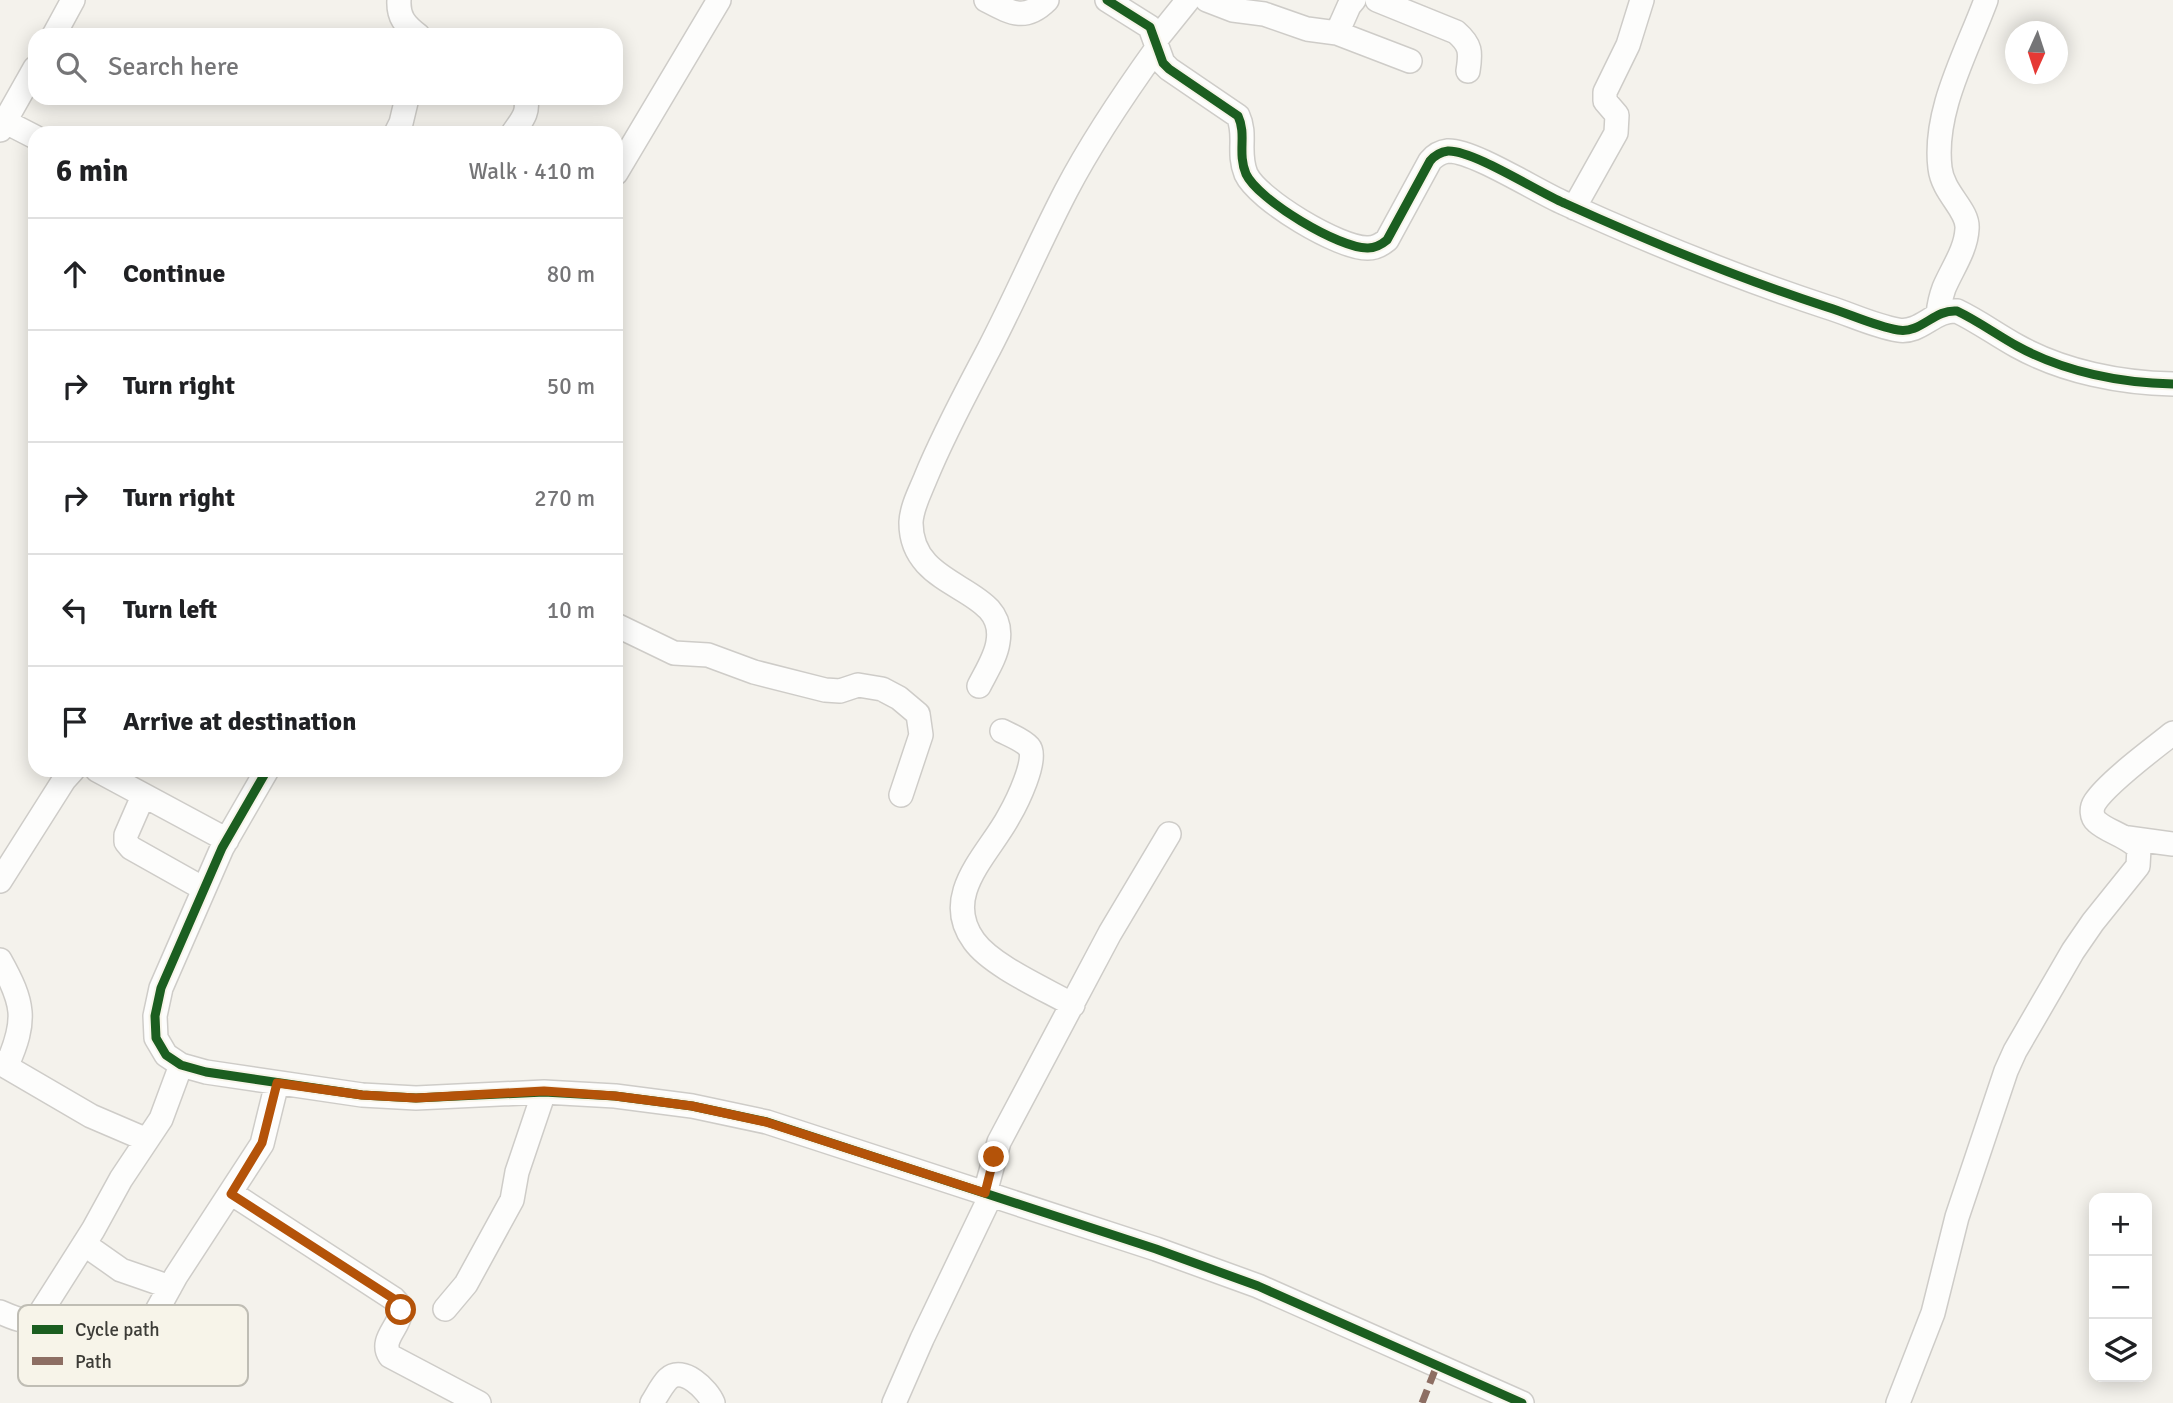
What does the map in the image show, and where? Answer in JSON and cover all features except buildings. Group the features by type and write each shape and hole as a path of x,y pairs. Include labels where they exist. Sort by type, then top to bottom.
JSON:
{"street":[{"path":"58,28 74,0"},
{"path":"399,0 400,15 410,28"},
{"path":"623,161 719,0"},
{"path":"986,0 1009,12 1028,14 1047,0"},
{"path":"1107,0 1150,27 1163,62 1169,69 1238,116 1242,124 1240,159 1247,177 1259,191 1286,212 1350,245 1367,249 1378,247 1387,240 1430,161 1435,155 1445,151 1455,152 1482,162 1574,208 1759,284 1899,330 1916,328 1949,310 1957,311 2019,348 2071,368 2140,383 2173,384"},
{"path":"979,686 998,644 999,631 995,617 984,603 928,567 919,556 913,541 911,521 915,504 946,430 1067,190 1113,110 1188,0"},
{"path":"1207,0 1233,10 1264,14 1307,29 1338,33 1410,61"},
{"path":"1338,33 1354,0"},
{"path":"1377,0 1456,33 1466,41 1471,50 1468,71"},
{"path":"1574,208 1616,134 1617,115 1605,101 1605,92 1628,45 1642,0"},
{"path":"1938,314 1943,290 1965,243 1968,222 1942,182 1938,143 1950,94 1986,0"},
{"path":"28,80 2,124 28,134"},
{"path":"398,126 405,105"},
{"path":"518,126 526,113 525,105"},
{"path":"623,628 674,653 708,655 754,672 825,690 840,691 858,685 872,686 899,698 918,714 921,735 901,796"},
{"path":"1002,731 1028,745 1033,755 1031,766 1009,817 975,867 966,886 963,911 967,927 982,951 1073,1005"},
{"path":"1898,1403 1933,1313 1957,1217 2006,1071 2073,951 2138,866 2139,848 2128,838 2096,822 2092,815 2093,807 2096,800 2125,773 2173,733"},
{"path":"0,881 67,777"},
{"path":"110,777 226,840"},
{"path":"263,777 226,840 161,988 155,1016 156,1038 166,1055 181,1066 362,1095 416,1098 544,1091 615,1096 692,1106 766,1122 1258,1286 1522,1403"},
{"path":"144,796 125,835 127,842 131,848 204,889"},
{"path":"894,1403 988,1194 999,1142 1110,933 1169,834"},
{"path":"2128,838 2173,844"},
{"path":"0,960 16,992 21,1023 18,1038 3,1064 91,1116 147,1140"},
{"path":"45,1305 121,1179 161,1119 181,1066"},
{"path":"161,1305 262,1143 277,1083"},
{"path":"445,1309 466,1284 512,1200 517,1172 544,1091"},
{"path":"231,1194 400,1304 400,1320 387,1340 386,1347 390,1356 479,1403"},
{"path":"84,1244 121,1270 170,1287"},
{"path":"0,1312 18,1319"},
{"path":"652,1403 669,1378 678,1375 691,1379 710,1396 713,1403"}],"marked path":[{"path":"1422,1403 1437,1365"}],"cycle path":[{"path":"1107,0 1150,27 1163,63 1169,69 1238,116 1242,130 1243,166 1254,185 1282,209 1339,241 1368,248 1385,242 1430,161 1443,152 1459,152 1489,164 1564,203 1662,245 1760,284 1871,323 1906,330 1949,311 1957,311 2017,346 2054,363 2113,378 2173,384"},
{"path":"263,777 222,848 161,988 155,1016 156,1038 166,1055 181,1065 206,1072 362,1095 416,1098 544,1092 615,1096 692,1106 767,1122 1156,1249 1258,1286 1522,1403"}],"route":[{"path":"401,1310 400,1304 394,1299 231,1194 262,1143 277,1083 362,1095 416,1098 544,1091 615,1096 692,1106 766,1122 985,1193 994,1157"}]}
